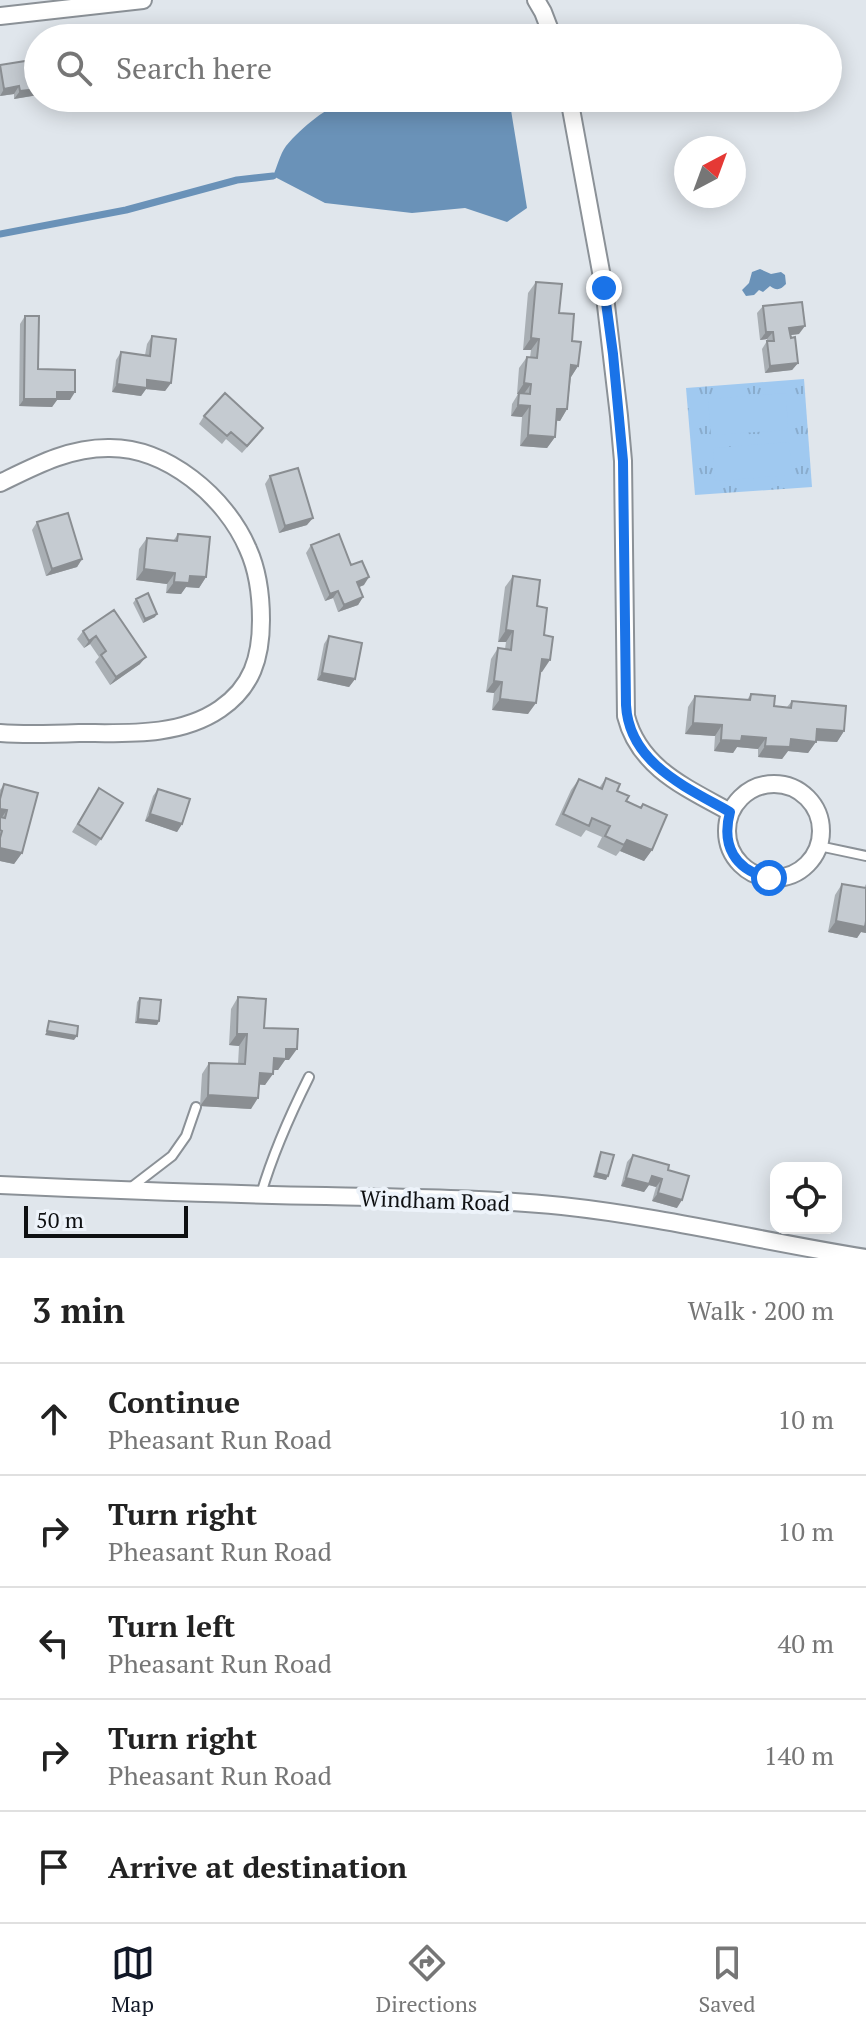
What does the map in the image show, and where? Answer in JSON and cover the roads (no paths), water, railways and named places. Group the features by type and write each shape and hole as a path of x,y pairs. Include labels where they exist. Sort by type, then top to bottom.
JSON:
{"street":[{"path":"0,16 143,0"},
{"path":"536,0 548,24"},
{"path":"572,112 604,288 619,416 626,716 635,739 649,759 678,782 730,812"},
{"path":"0,483 61,455 85,449 111,447 160,460 183,472 203,488 236,526 256,572 261,602 259,651 252,675 237,695 218,710 170,729 144,732 0,733"},
{"path":"768,784 787,785 804,794 817,810 822,829 819,846 809,864 795,874 778,879 752,873 738,862 729,847 727,829 730,812 749,790 768,784"},
{"name":"Windham Road","path":"0,1185 560,1206 866,1258"}],"lane":[{"path":"819,846 866,856"},
{"path":"261,1195 281,1135 309,1077"},
{"path":"125,1191 172,1156 186,1136 196,1107"}],"waterway":[{"path":"0,234 126,210 237,180 273,176"}]}
